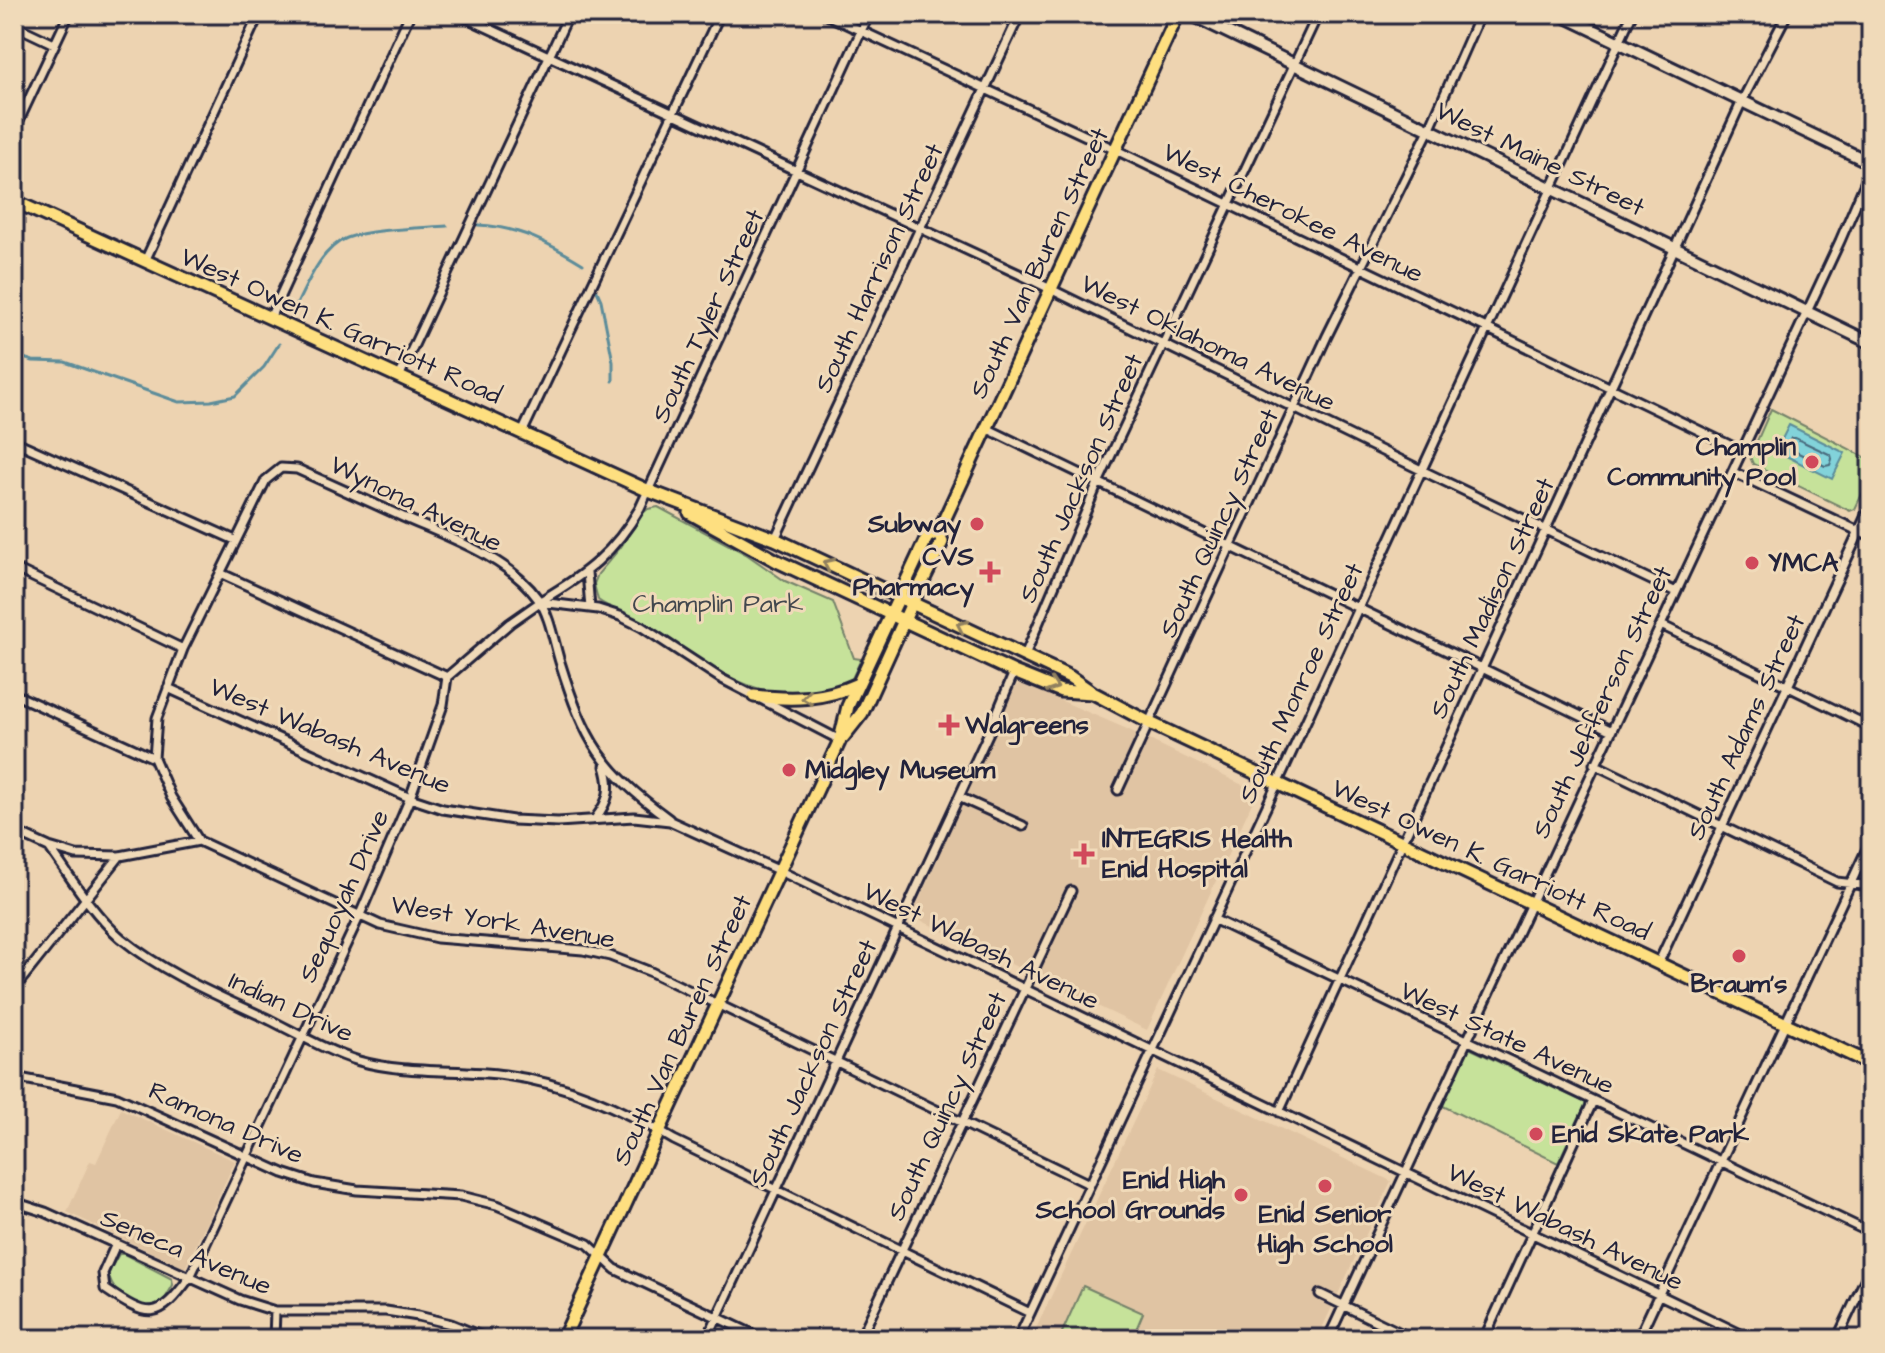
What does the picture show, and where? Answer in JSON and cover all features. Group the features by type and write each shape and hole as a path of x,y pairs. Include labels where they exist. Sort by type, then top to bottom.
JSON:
{"main road":[{"name":"South Van Buren Street","path":"563,1339 840,740 848,706 858,683 927,537 939,531 1178,14"},
{"name":"West Maine Street","path":"1190,14 1871,343"},
{"path":"1560,14 1871,166"},
{"name":"West Owen K. Garriott Road","path":"14,201 649,491 775,539 1025,655 1150,723 1871,1064"},
{"name":"West Owen K. Garriott Road","path":"649,491 777,561 904,622 1061,691 1093,693"},
{"name":"South Van Buren Street","path":"840,740 862,713 942,542 939,531"},
{"path":"754,696 793,700 818,698 858,683"}],"street":[{"path":"14,131 69,14"},
{"path":"145,261 259,14"},
{"path":"270,318 410,14"},
{"name":"West Oklahoma Avenue","path":"458,14 1051,289 1676,592"},
{"path":"399,377 569,14"},
{"path":"522,433 720,14"},
{"name":"West Cherokee Avenue","path":"825,14 1116,150 1742,451"},
{"name":"South Tyler Street","path":"540,602 587,572 610,552 628,529 649,491 869,14"},
{"name":"South Harrison Street","path":"775,539 1020,14"},
{"name":"South Jackson Street","path":"1025,655 1098,483 1318,14"},
{"name":"South Quincy Street","path":"1118,790 1229,546 1429,130 1480,14"},
{"name":"South Monroe Street","path":"1018,1339 1632,14"},
{"name":"South Madison Street","path":"1279,1112 1742,101 1787,14"},
{"path":"14,25 54,44"},
{"name":"South Jefferson Street","path":"1328,1339 1733,472 1871,166"},
{"path":"986,428 1610,730"},
{"path":"14,441 235,540 183,649 157,718 154,758 171,797 199,841 120,856 76,855 14,831"},
{"name":"Wynona Avenue","path":"235,540 266,480 281,468 297,469 470,548 525,584 540,602 585,731 604,763 640,798 670,821"},
{"path":"1733,472 1871,537"},
{"name":"South Adams Street","path":"1658,964 1871,506"},
{"path":"14,568 183,649"},
{"path":"587,572 590,608"},
{"path":"220,573 447,677 510,623 540,602 590,608 620,616 720,678 840,740"},
{"path":"1661,625 1871,727"},
{"name":"South Jackson Street","path":"707,1339 1014,672"},
{"name":"Sequoyah Drive","path":"116,1244 103,1273 105,1289 138,1310 155,1312 173,1300 190,1277 359,917 410,798 443,705 447,677"},
{"name":"West Wabash Avenue","path":"168,688 410,798 443,809 513,820 634,817 670,821 780,871 1751,1339"},
{"path":"14,694 154,758"},
{"name":"Wynona Avenue","path":"595,819 608,800 611,789 604,763"},
{"path":"1594,764 1837,882 1871,889"},
{"path":"959,797 1023,826"},
{"path":"1638,1339 1871,840"},
{"name":"West York Avenue","path":"199,841 380,925 437,938 528,944 610,956 651,972 1089,1184"},
{"name":"Indian Drive","path":"49,847 85,898 120,936 162,967 302,1036 359,1061 552,1082 601,1101 1030,1313"},
{"path":"14,989 120,856"},
{"name":"South Quincy Street","path":"860,1339 1071,891"},
{"name":"West State Avenue","path":"1213,919 1871,1233"},
{"path":"14,971 24,975"},
{"name":"Ramona Drive","path":"14,1077 117,1097 246,1156 314,1183 357,1190 461,1196 497,1205 588,1244 615,1269 763,1339"},
{"path":"1484,1339 1593,1101"},
{"name":"Seneca Avenue","path":"14,1202 45,1212 240,1300 275,1311 386,1311 451,1324 488,1339"},
{"path":"1837,1339 1871,1267"},
{"path":"1320,1294 1413,1339"},
{"path":"274,1339 275,1311"}],"shaded area":[{"name":"INTEGRIS Health Enid Hospital","path":"1020,683 1127,729 1257,792 1147,1030 912,916 1014,688"},
{"name":"Enid High School Grounds","path":"1158,1070 1391,1181 1317,1339 1031,1339"},
{"path":"121,1109 235,1161 185,1268 67,1212 90,1161 96,1163"}],"green space":[{"name":"Champlin Community Pool","path":"1771,409 1871,460 1871,475 1855,509 1850,511 1753,464 1750,457"},
{"name":"Champlin Park","path":"658,507 746,554 785,581 833,602 854,658 861,659 850,683 808,694 760,689 720,672 643,622 598,600 594,584 598,574 621,547 643,513"},
{"name":"Enid Skate Park","path":"1469,1048 1586,1103 1558,1163 1441,1105"},
{"path":"119,1254 172,1279 173,1285 163,1302 144,1307 117,1291 108,1273"},
{"path":"1083,1286 1143,1313 1132,1339 1059,1339"}],"water":[{"name":"Champlin Community Pool","path":"1789,425 1845,453 1832,479 1776,451"}],"waterway":[{"path":"478,225 533,237 583,264"},
{"path":"296,306 316,267 330,249 347,238 396,229 447,226"},
{"path":"597,291 613,362 613,381"},
{"path":"14,355 33,361 65,362 179,402 211,401 235,396 264,367 279,344"}],"place":[{"name":"Champlin Community Pool","path":"1812,462"},
{"name":"Subway","path":"977,524"},
{"name":"YMCA","path":"1752,563"},
{"name":"CVS Pharmacy","path":"990,572"},
{"name":"Walgreens","path":"949,725"},
{"name":"Midgley Museum","path":"789,770"},
{"name":"INTEGRIS Health Enid Hospital","path":"1084,854"},
{"name":"Braum's","path":"1739,956"},
{"name":"Enid Skate Park","path":"1536,1134"},
{"name":"Enid Senior High School","path":"1325,1186"},
{"name":"Enid High School Grounds","path":"1241,1195"}]}
